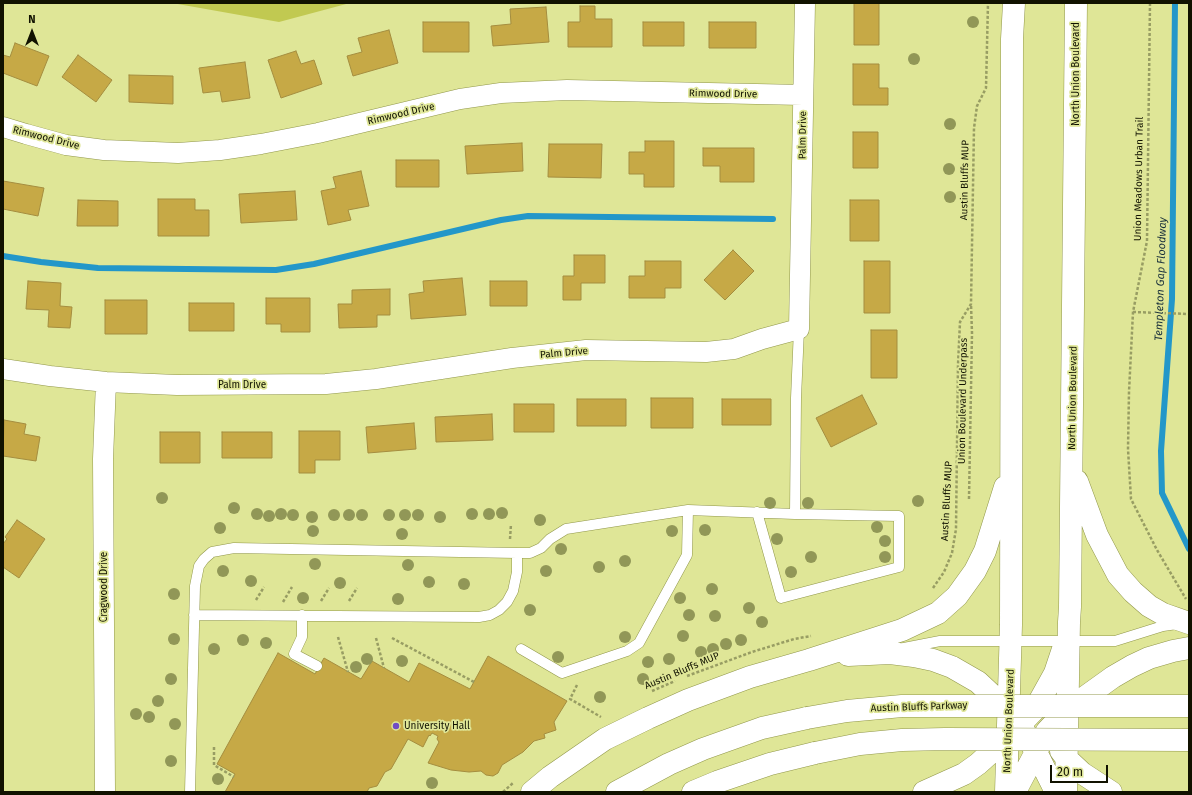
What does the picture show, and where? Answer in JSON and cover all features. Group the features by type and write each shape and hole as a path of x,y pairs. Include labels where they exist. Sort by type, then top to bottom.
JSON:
{"main road":[{"name":"North Union Boulevard","path":"1006,792 1018,720 1012,636 1012,39 1014,3"},
{"name":"North Union Boulevard","path":"1066,792 1072,464 1076,3"},
{"path":"524,786 550,777 605,740 688,700 750,677 810,660 902,630 938,613 957,596 975,571 984,551 1012,464"},
{"path":"1072,464 1087,511 1097,535 1118,575 1133,592 1163,620 1188,616"},
{"path":"924,792 964,774 978,764 1018,720 1055,673 1068,635"},
{"path":"1016,792 1047,731 1068,710 1113,677 1149,658 1181,650"},
{"path":"810,660 873,654 890,654 914,656 933,660 952,667 978,682 1018,720 1056,792"},
{"name":"Austin Bluffs Parkway","path":"616,792 669,764 703,749 762,728 847,711 902,706 1189,706"},
{"path":"1018,720 1047,731 1067,759 1082,773 1111,792"},
{"path":"693,792 770,764 860,744 945,738 1189,740"}],"street":[{"name":"Palm Drive","path":"3,369 106,382 177,385 326,384 376,379 512,358 586,350 706,352 734,349 762,339 799,329 805,3"},
{"name":"Rimwood Drive","path":"3,127 66,145 104,150 178,153 220,150 318,133 460,99 502,93 567,90 803,95"},
{"name":"Cragwood Drive","path":"105,792 103,459 106,382"}],"lane":[{"path":"795,514 796,398 799,329"},
{"path":"190,792 194,586 199,566 212,552 234,548 518,554 541,548 550,539 566,529 688,510 899,516 899,567 781,598 757,512"},
{"path":"521,649 562,673 627,651 639,643 687,555 688,510"},
{"path":"194,615 479,617 490,615 500,610 507,602 513,591 517,572 518,554"},
{"path":"302,615 302,637 294,654 317,666"},
{"path":"873,654 940,641 1012,636 1068,635 1115,642 1163,620"}],"path":[{"name":"Austin Bluffs MUP","path":"932,590 944,572 952,552 956,530 960,322 971,304 974,128 977,106 986,88 988,3"},
{"name":"Union Meadows Urban Trail","path":"1150,3 1147,241 1133,312 1128,449 1131,499 1188,616"},
{"name":"Union Boulevard Underpass","path":"968,499 972,333 971,304"},
{"path":"1133,312 1189,314"},
{"name":"Austin Bluffs MUP","path":"685,677 752,652 794,639 816,635"},
{"path":"338,637 348,672"},
{"path":"376,638 384,668"},
{"path":"392,638 474,682"},
{"name":"Austin Bluffs MUP","path":"646,694 678,680"},
{"path":"577,685 570,699 604,719 598,722"},
{"path":"214,747 214,766 234,777"},
{"path":"503,792 524,786"}],"green space":[{"path":"172,3 350,3 279,22"}],"building":[{"path":"854,3 879,3 879,45 854,45"},
{"path":"580,6 595,6 595,19 612,19 612,47 568,47 568,22 580,22"},
{"path":"546,7 549,42 493,46 491,26 511,24 510,9"},
{"path":"423,22 469,22 469,52 423,52"},
{"path":"643,22 684,22 684,46 643,46"},
{"path":"709,22 756,22 756,48 709,48"},
{"path":"389,30 398,63 353,76 347,56 362,52 358,38"},
{"path":"15,43 49,56 37,86 3,73 3,55 10,57"},
{"path":"296,51 301,64 314,60 322,84 281,98 268,60"},
{"path":"78,55 112,80 96,102 62,77"},
{"path":"245,62 250,98 222,102 220,91 203,93 199,68"},
{"path":"853,64 879,64 879,88 888,88 888,105 853,105"},
{"path":"129,75 173,76 173,104 129,102"},
{"path":"853,132 878,132 878,168 853,168"},
{"path":"645,141 674,141 674,187 644,187 644,174 629,174 629,152 645,152"},
{"path":"522,143 523,171 467,174 465,146"},
{"path":"549,144 602,144 601,178 548,177"},
{"path":"703,148 754,148 754,182 720,182 720,166 703,166"},
{"path":"396,160 439,160 439,187 396,187"},
{"path":"361,171 369,206 348,210 351,220 328,225 321,191 336,188 333,177"},
{"path":"3,181 44,188 38,216 3,209"},
{"path":"295,191 297,220 241,223 239,194"},
{"path":"158,199 195,199 195,210 209,210 209,236 158,236"},
{"path":"78,200 118,201 118,226 77,226"},
{"path":"850,200 879,200 879,241 850,241"},
{"path":"733,250 754,271 725,300 704,280"},
{"path":"574,255 605,255 605,283 581,283 581,300 563,300 563,276 574,276"},
{"path":"645,261 681,261 681,288 665,288 665,298 629,298 629,276 645,276"},
{"path":"864,261 890,261 890,313 864,313"},
{"path":"462,278 466,315 411,319 409,294 424,292 423,281"},
{"path":"28,281 61,283 60,306 72,307 70,328 48,327 49,310 26,309"},
{"path":"490,281 527,281 527,306 490,306"},
{"path":"390,289 390,315 377,315 377,327 339,328 338,304 352,304 352,290"},
{"path":"266,298 310,298 310,332 281,332 281,324 266,324"},
{"path":"105,300 147,300 147,334 105,334"},
{"path":"189,303 234,303 234,331 189,331"},
{"path":"871,330 897,330 897,378 871,378"},
{"path":"862,395 877,424 831,447 816,418"},
{"path":"651,398 693,398 693,428 651,428"},
{"path":"577,399 626,399 626,426 577,426"},
{"path":"722,399 771,399 771,425 722,425"},
{"path":"514,404 554,404 554,432 514,432"},
{"path":"492,414 493,440 436,442 435,417"},
{"path":"4,420 26,424 24,434 40,437 36,461 3,456"},
{"path":"414,423 416,449 368,453 366,427"},
{"path":"299,431 340,431 340,460 315,460 315,473 299,473"},
{"path":"160,432 200,432 200,463 160,463"},
{"path":"222,432 272,432 272,458 222,458"},
{"path":"17,520 45,539 19,578 3,567 3,544 7,539 5,537"},
{"name":"University Hall","path":"278,653 315,674 324,658 361,679 372,661 409,682 419,663 470,689 488,656 567,701 554,722 556,730 544,734 545,738 534,741 523,752 502,765 498,773 493,776 486,775 481,771 469,772 451,770 428,763 439,742 437,739 438,736 432,733 430,736 429,735 423,747 408,739 391,769 385,772 377,786 369,788 367,792 225,792 235,774 217,764"}],"waterway":[{"name":"Templeton Gap Floodway","path":"1175,3 1172,299 1161,451 1162,493 1189,549"},
{"path":"3,256 98,268 276,270 314,264 501,220 528,216 773,219"}],"place":[{"name":"University Hall","path":"396,726"}]}
